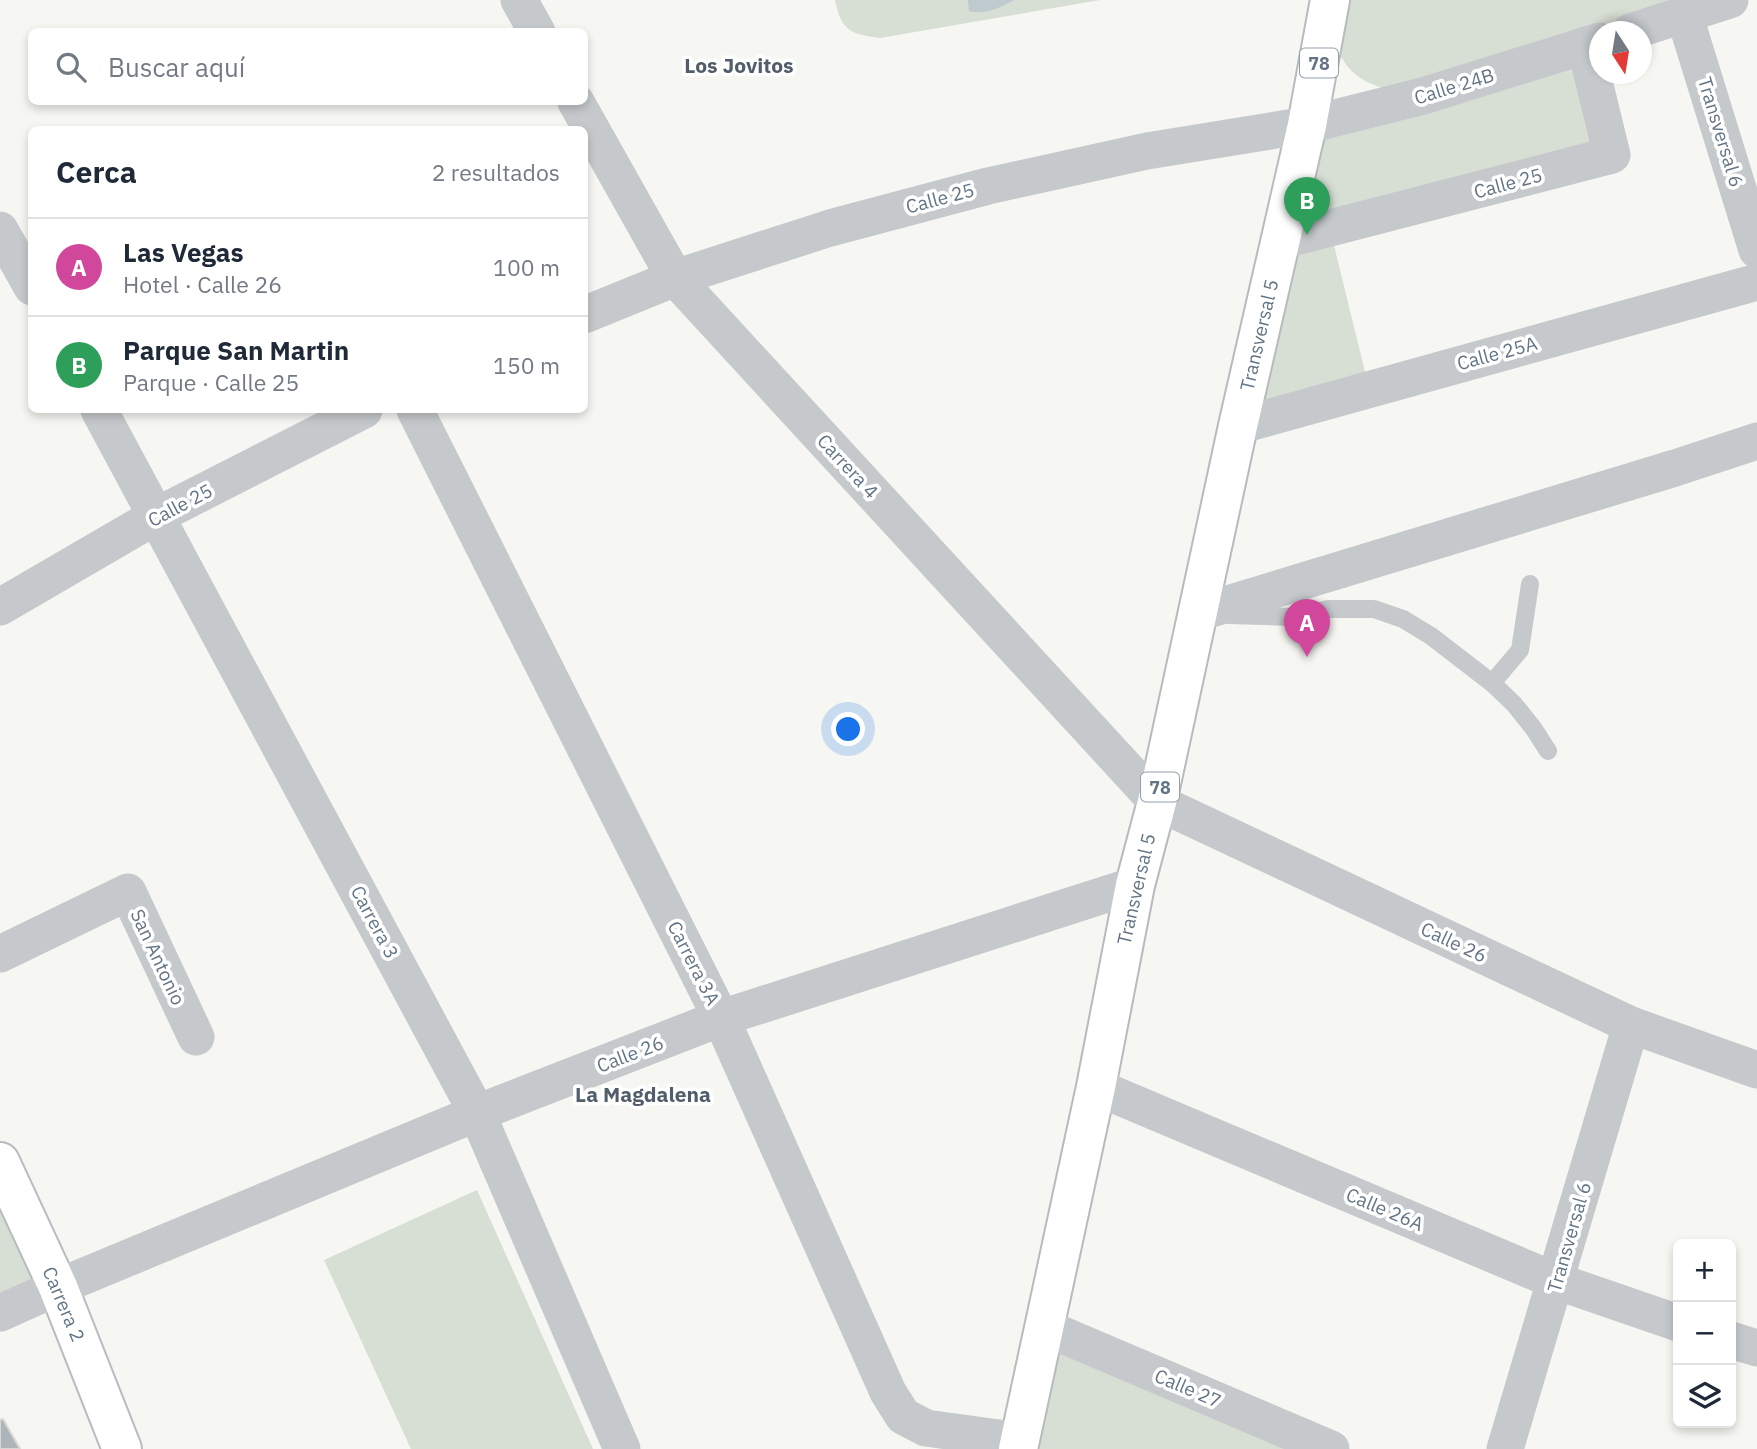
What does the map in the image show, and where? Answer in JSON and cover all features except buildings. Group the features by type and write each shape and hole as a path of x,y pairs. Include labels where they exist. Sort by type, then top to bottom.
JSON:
{"main road":[{"name":"78","path":"1307,125 1330,0"},
{"name":"Transversal 5","path":"1019,1445 1096,1087 1135,885 1157,802 1238,426 1307,125"},
{"name":"Carrera 2","path":"0,1162 58,1287 122,1449"}],"street":[{"path":"519,0 535,28"},
{"path":"1652,25 1730,0"},
{"name":"Transversal 6","path":"1684,14 1757,250"},
{"name":"Calle 24B","path":"1307,125 1423,96 1589,44"},
{"name":"Calle 25","path":"1280,241 1612,155 1599,84"},
{"name":"Carrera 4","path":"578,105 675,278 1157,802"},
{"name":"Calle 25","path":"588,313 675,278 830,228 988,186 1147,151 1307,125"},
{"path":"0,230 28,280"},
{"name":"Calle 25A","path":"1238,426 1757,282"},
{"name":"Carrera 3","path":"101,413 158,515 477,1114 622,1449"},
{"name":"Calle 25","path":"0,607 158,515 357,413"},
{"name":"Carrera 3A","path":"417,413 721,1018 888,1392 903,1416 926,1429 1019,1445"},
{"path":"1198,613 1675,468 1757,440"},
{"name":"Calle 26","path":"1157,802 1631,1025 1757,1070"},
{"name":"Calle 26","path":"0,1313 477,1114 721,1018 1135,885"},
{"name":"San Antonio","path":"0,954 128,892 196,1037"},
{"name":"Transversal 6","path":"1505,1449 1631,1025"},
{"name":"Calle 26A","path":"1096,1087 1556,1281 1673,1321"},
{"name":"Calle 27","path":"1044,1326 1331,1449"},
{"path":"1736,1342 1757,1348"}],"lane":[{"path":"1492,683 1520,650 1530,584"},
{"path":"1198,613 1293,617 1328,609 1374,609 1403,619 1431,636 1492,683 1514,704 1548,751"},
{"path":"115,1449 122,1449"}],"shaded area":[{"path":"835,0 1100,0 880,38 862,35 844,25"},
{"path":"968,0 1014,0 981,12 969,11"},
{"path":"1323,0 1730,0 1645,21 1589,21 1589,84 1605,84 1612,155 1330,229 1369,388 1244,424 1306,113 1387,89 1371,84 1348,67 1331,31"},
{"path":"0,1162 58,1287 0,1313"},
{"path":"477,1190 593,1449 411,1449 324,1260"},
{"path":"1044,1327 1331,1449 1018,1449"}],"place":[{"name":"Parque San Martin","path":"1307,235"},
{"name":"Las Vegas","path":"1307,657"}],"district":[{"name":"Los Jovitos","path":"739,65"},
{"name":"La Magdalena","path":"643,1094"}]}
